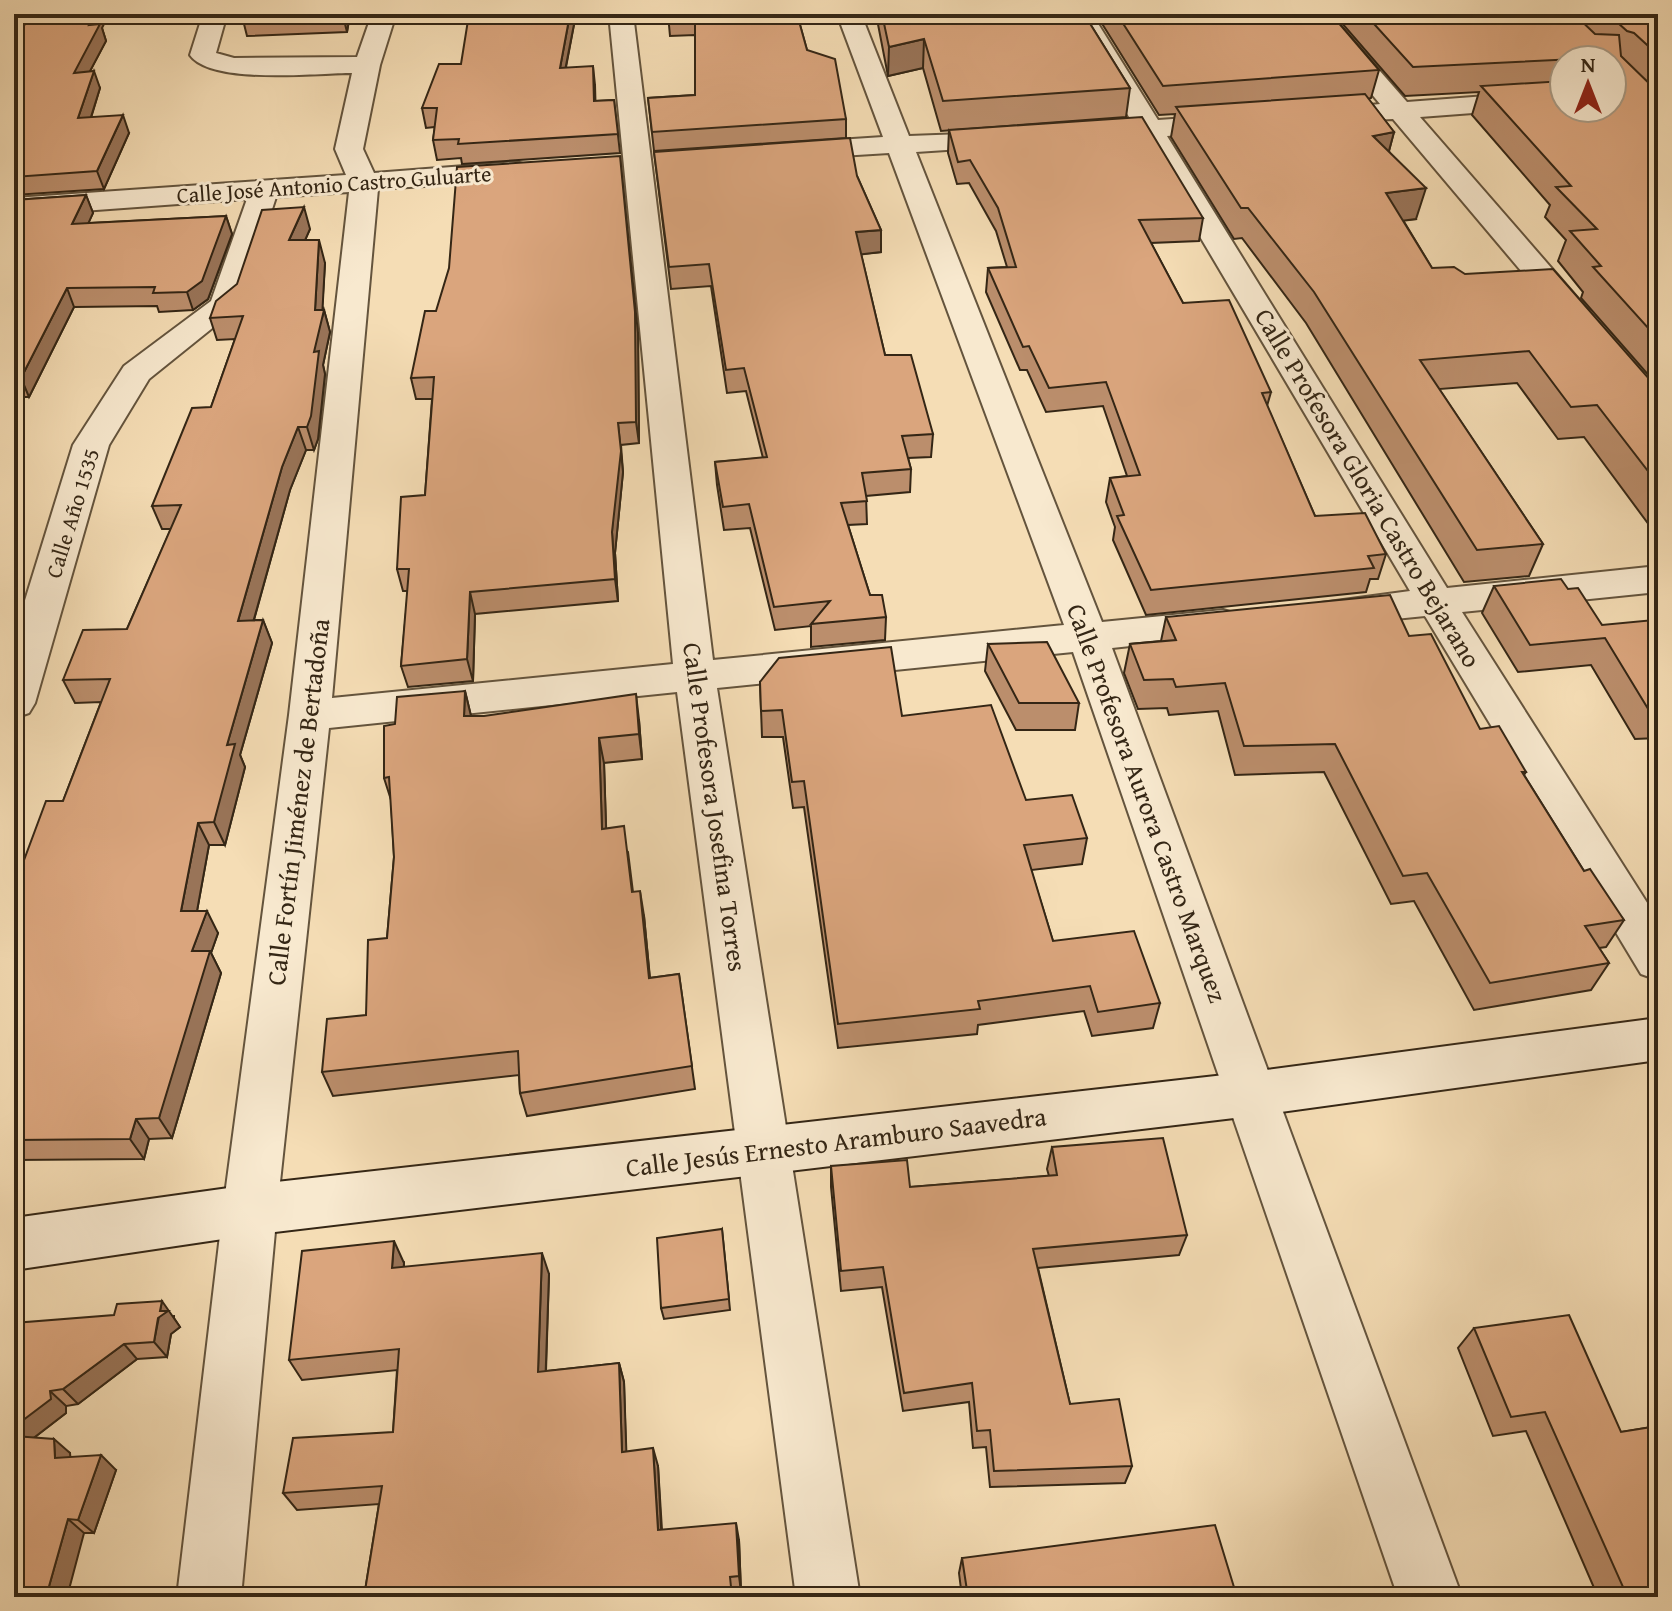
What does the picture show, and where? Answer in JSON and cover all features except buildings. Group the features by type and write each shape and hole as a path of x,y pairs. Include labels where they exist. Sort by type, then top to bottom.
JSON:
{"street":[{"path":"215,14 203,55 213,62 234,66 367,65"},
{"name":"Calle Fortín Jiménez de Bertadoña","path":"209,1597 250,1210 310,715 364,183 349,149 367,65 384,14"},
{"name":"Calle Profesora Josefina Torres","path":"621,14 640,161 695,676 828,1597"},
{"name":"Calle Profesora Aurora Castro Marquez","path":"849,14 1088,637 1430,1597"},
{"name":"Calle Profesora Gloria Castro Bejarano","path":"1080,14 1436,602 1658,960"},
{"path":"1317,14 1597,340"},
{"path":"1292,119 1548,99"},
{"path":"762,153 1260,121"},
{"name":"Calle José Antonio Castro Guluarte","path":"14,207 548,168"},
{"name":"Calle Año 1535","path":"14,703 91,445 136,373 225,305 265,188"},
{"path":"310,715 1658,579"},
{"name":"Calle Jesús Ernesto Aramburo Saavedra","path":"14,1244 250,1210 1251,1094 1658,1039"}]}
